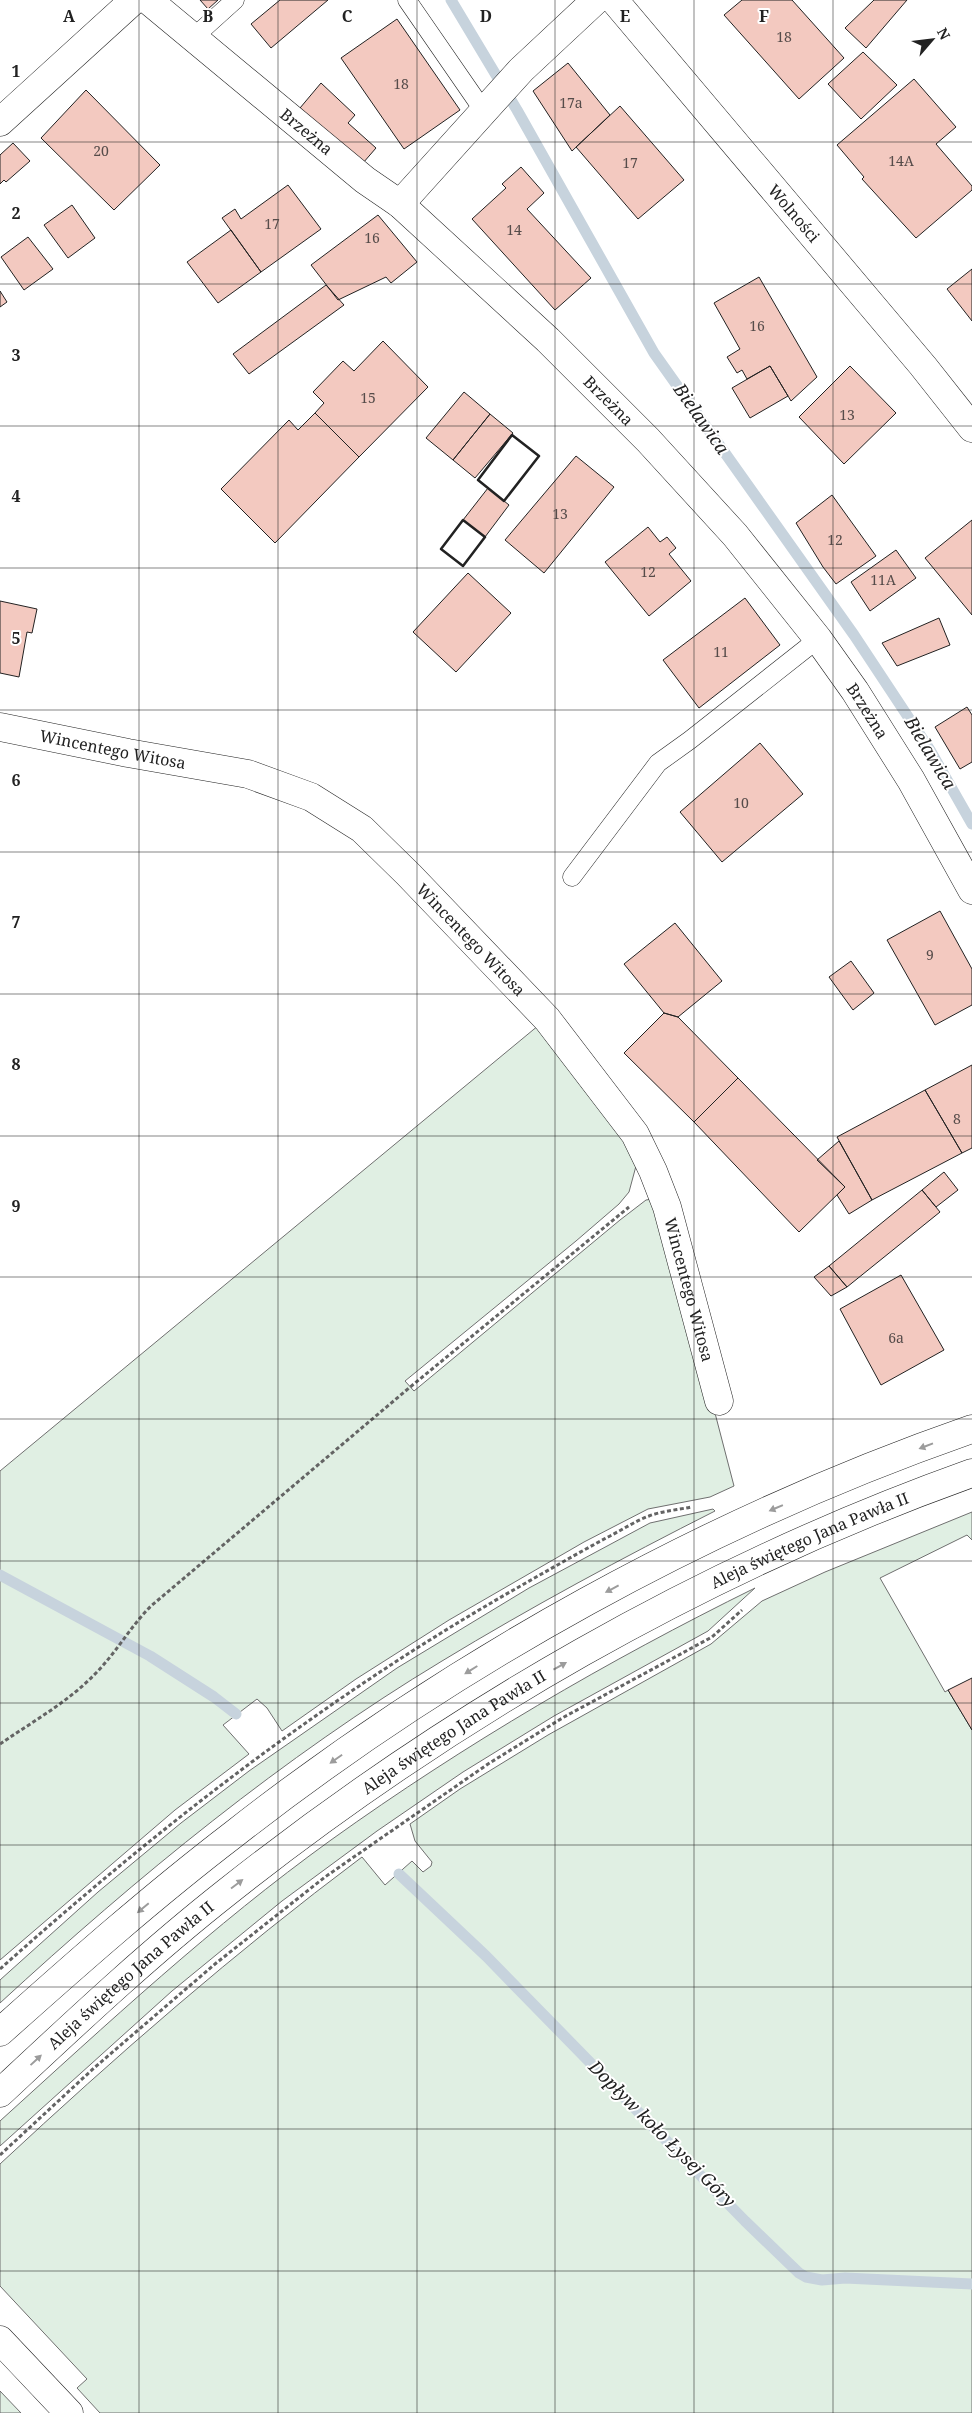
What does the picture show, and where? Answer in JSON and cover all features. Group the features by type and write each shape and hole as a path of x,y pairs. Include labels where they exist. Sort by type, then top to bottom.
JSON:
{"street":[{"path":"0,122 134,0"},
{"name":"Brzeżna","path":"148,0 365,180 400,204 548,340 648,440 735,535 818,639 882,732 954,854 972,890"},
{"path":"400,204 521,70 596,0"},
{"name":"Wolności","path":"614,0 923,366 972,428"},
{"name":"Wincentego Witosa","path":"0,727 128,753 248,774 306,795 352,822 403,869 547,1020 635,1134 658,1183 678,1245 719,1401"},
{"path":"0,2032 110,1935 235,1833 322,1769 442,1688 545,1626 655,1566 815,1491 884,1462 972,1429"},
{"name":"Aleja świętego Jana Pawła II","path":"0,2093 101,1998 212,1903 302,1834 420,1752 530,1683 645,1618 756,1563 874,1510 972,1473"},
{"path":"0,2340 69,2413"}],"lane":[{"path":"194,37 235,0"},
{"path":"407,0 488,106"},
{"path":"572,877 658,763 818,639"}],"path":[{"path":"0,1744 79,1688 115,1652 135,1624 151,1606 237,1532 658,1183"},
{"path":"0,2156 94,2068 215,1964 325,1877 497,1759 564,1718 712,1637 746,1606"}],"green space":[{"path":"539,1025 620,1124 636,1166 629,1192 619,1204 576,1241 405,1381 414,1391 620,1220 646,1200 653,1199 679,1275 734,1486 710,1497 648,1509 584,1542 449,1620 356,1679 282,1731 267,1708 257,1699 223,1725 249,1754 175,1810 0,1960 0,1471"},
{"path":"713,1509 715,1511 509,1621 383,1698 325,1737 268,1778 158,1865 104,1910 0,2003 0,1980 98,1892 181,1823 249,1771 397,1668 529,1588 650,1523"},
{"path":"972,1512 972,1540 967,1535 880,1578 945,1692 948,1690 972,1730 972,2413 100,2413 77,2388 87,2379 0,2286 0,2164 222,1967 362,1857 385,1885 412,1861 423,1872 431,1866 432,1862 415,1841 410,1824 460,1789 548,1735 711,1644 762,1601 825,1572"},
{"path":"755,1588 708,1631 554,1716 463,1772 377,1831 282,1901 172,1991 0,2146 0,2121 161,1976 287,1872 433,1770 485,1737 645,1645"},
{"path":"0,2391 21,2413 0,2413"}],"building":[{"path":"200,0 218,0 208,9"},
{"path":"280,0 328,0 271,48 251,24"},
{"path":"742,0 792,0 844,58 799,99 724,15"},
{"path":"874,0 907,0 866,48 845,28"},
{"path":"397,19 460,110 404,149 341,58"},
{"path":"863,52 897,85 861,119 828,84"},
{"path":"568,63 610,115 572,151 533,91"},
{"path":"914,79 956,127 936,144 972,186 972,190 916,238 862,179 864,177 837,145"},
{"path":"321,83 355,115 348,123 376,148 363,163 300,108"},
{"path":"86,90 160,165 114,210 41,138"},
{"path":"620,106 684,180 638,219 576,147"},
{"path":"13,143 30,161 6,182 4,180 0,184 0,155"},
{"path":"521,167 544,193 527,209 591,278 555,310 472,219 506,188 502,184"},
{"path":"288,185 321,229 261,272 222,218 235,209 241,219"},
{"path":"72,205 95,238 68,258 44,225"},
{"path":"378,215 417,262 391,283 386,277 338,300 311,265"},
{"path":"231,230 261,272 218,303 187,262"},
{"path":"28,237 53,269 24,290 1,257"},
{"path":"972,269 972,321 947,289"},
{"path":"759,277 817,377 791,401 770,366 747,379 742,370 737,373 727,357 740,349 714,303"},
{"path":"326,285 344,305 249,374 233,354"},
{"path":"0,291 7,302 0,307"},
{"path":"383,341 428,387 359,457 315,413 324,403 313,392 343,361 354,371"},
{"path":"770,366 788,396 750,418 732,388"},
{"path":"850,366 896,413 844,464 799,417"},
{"path":"464,392 490,414 453,460 426,438"},
{"path":"315,413 359,457 275,543 221,489 289,420 298,430"},
{"path":"490,414 513,433 475,478 453,460"},
{"path":"576,456 614,487 544,573 505,540"},
{"path":"488,488 509,505 485,537 463,520"},
{"path":"832,495 876,556 836,584 823,567 796,523"},
{"path":"972,520 972,615 925,558"},
{"path":"648,527 660,542 667,537 676,548 669,554 691,581 649,616 605,562"},
{"path":"896,550 916,578 870,611 851,582"},
{"path":"468,573 511,613 456,672 413,632"},
{"path":"745,598 780,645 699,708 663,660"},
{"path":"0,601 37,609 32,633 27,632 19,677 0,673"},
{"path":"939,618 950,645 897,666 882,643"},
{"path":"967,707 972,715 972,762 960,769 935,727"},
{"path":"760,743 803,794 722,862 680,812"},
{"path":"940,911 972,969 972,1005 935,1025 887,940"},
{"path":"675,923 722,981 678,1017 664,1013 624,964"},
{"path":"851,961 874,993 853,1010 829,977"},
{"path":"664,1013 678,1017 738,1078 694,1122 624,1053"},
{"path":"972,1065 972,1148 962,1153 925,1090"},
{"path":"738,1078 845,1187 799,1232 694,1122"},
{"path":"925,1090 962,1153 872,1200 837,1137"},
{"path":"839,1141 872,1200 849,1214 837,1195 845,1187 817,1160"},
{"path":"944,1172 958,1190 936,1207 922,1190"},
{"path":"922,1190 940,1212 847,1287 829,1266"},
{"path":"829,1266 847,1287 831,1296 814,1277"},
{"path":"901,1275 944,1350 881,1385 840,1309"},
{"path":"972,1678 972,1730 948,1690"}],"waterway":[{"name":"Bielawica","path":"451,0 517,110 654,353 854,635 930,750 972,824"},
{"name":"Dopływ koło Łysej Góry","path":"0,1575 150,1656 214,1697 236,1714"},
{"name":"Dopływ koło Łysej Góry","path":"399,1874 486,1956 745,2221 799,2273 806,2277 822,2280 845,2278 972,2284"}],"wall":[{"path":"512,435 539,456 504,501 478,480 512,435"},
{"path":"463,520 485,537 463,566 441,549 463,520"}]}
